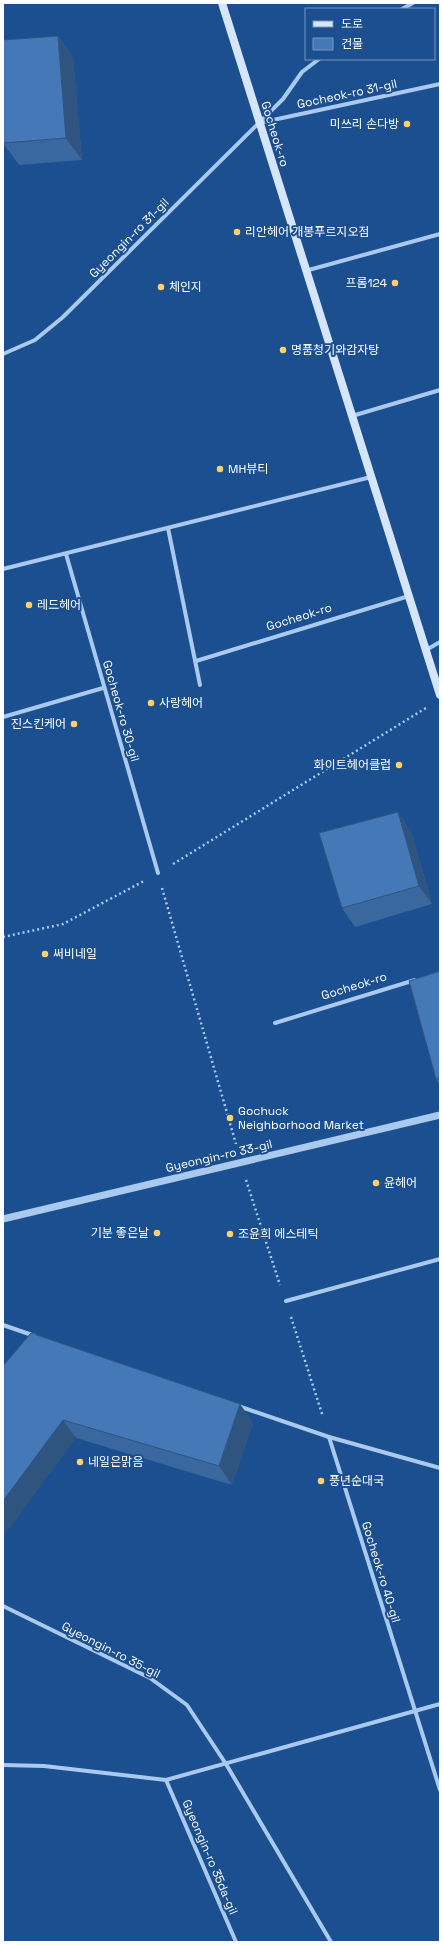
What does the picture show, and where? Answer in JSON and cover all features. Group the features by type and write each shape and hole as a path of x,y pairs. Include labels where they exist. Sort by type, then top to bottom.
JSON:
{"main road":[{"name":"Gocheok-ro","path":"222,3 305,272 440,695"}],"street":[{"path":"404,8 413,3"},
{"name":"Gyeongin-ro 31-gil","path":"3,354 35,340 63,317 283,99 302,72 317,60"},
{"name":"Gocheok-ro 31-gil","path":"259,123 440,84"},
{"path":"305,272 440,234"},
{"path":"351,416 440,390"},
{"path":"3,570 371,477"},
{"path":"168,528 200,685"},
{"name":"Gocheok-ro 30-gil","path":"66,554 103,688 158,873"},
{"name":"Gocheok-ro","path":"196,661 409,596"},
{"path":"426,650 440,642"},
{"path":"3,717 103,688"},
{"name":"Gocheok-ro","path":"275,1023 418,979"},
{"name":"Gyeongin-ro 33-gil","path":"3,1219 440,1115"},
{"path":"286,1301 440,1259"},
{"path":"3,1325 40,1338"},
{"path":"233,1404 329,1437 440,1468"},
{"name":"Gocheok-ro 40-gil","path":"329,1437 440,1790"},
{"name":"Gyeongin-ro 35-gil","path":"3,1606 150,1678 187,1705 226,1764 331,1942"},
{"path":"3,1765 44,1766 166,1780 440,1704"},
{"name":"Gyeongin-ro 35da-gil","path":"166,1780 236,1942"}],"path":[{"path":"3,937 64,924 158,873"}],"building":[{"path":"58,36 66,138 3,143 3,40"},
{"path":"398,812 419,886 342,908 319,833"},
{"path":"440,971 440,1077 436,1079 409,981"},
{"path":"31,1333 240,1404 219,1466 63,1420 3,1501 3,1366"}],"place":[{"name":"미쓰리 손다방","path":"407,124"},
{"name":"리안헤어 개봉푸르지오점","path":"237,232"},
{"name":"프롬124","path":"395,283"},
{"name":"체인지","path":"161,287"},
{"name":"명품청기와감자탕","path":"283,350"},
{"name":"MH뷰티","path":"220,469"},
{"name":"레드헤어","path":"29,605"},
{"name":"사랑헤어","path":"151,703"},
{"name":"진스킨케어","path":"74,724"},
{"name":"화이트헤어클럽","path":"399,765"},
{"name":"써비네일","path":"45,954"},
{"name":"Gochuck Neighborhood Market","path":"230,1118"},
{"name":"윤헤어","path":"376,1183"},
{"name":"기분 좋은날","path":"157,1233"},
{"name":"조윤희 에스테틱","path":"230,1234"},
{"name":"네일은맑음","path":"80,1462"},
{"name":"풍년순대국","path":"321,1481"}]}
